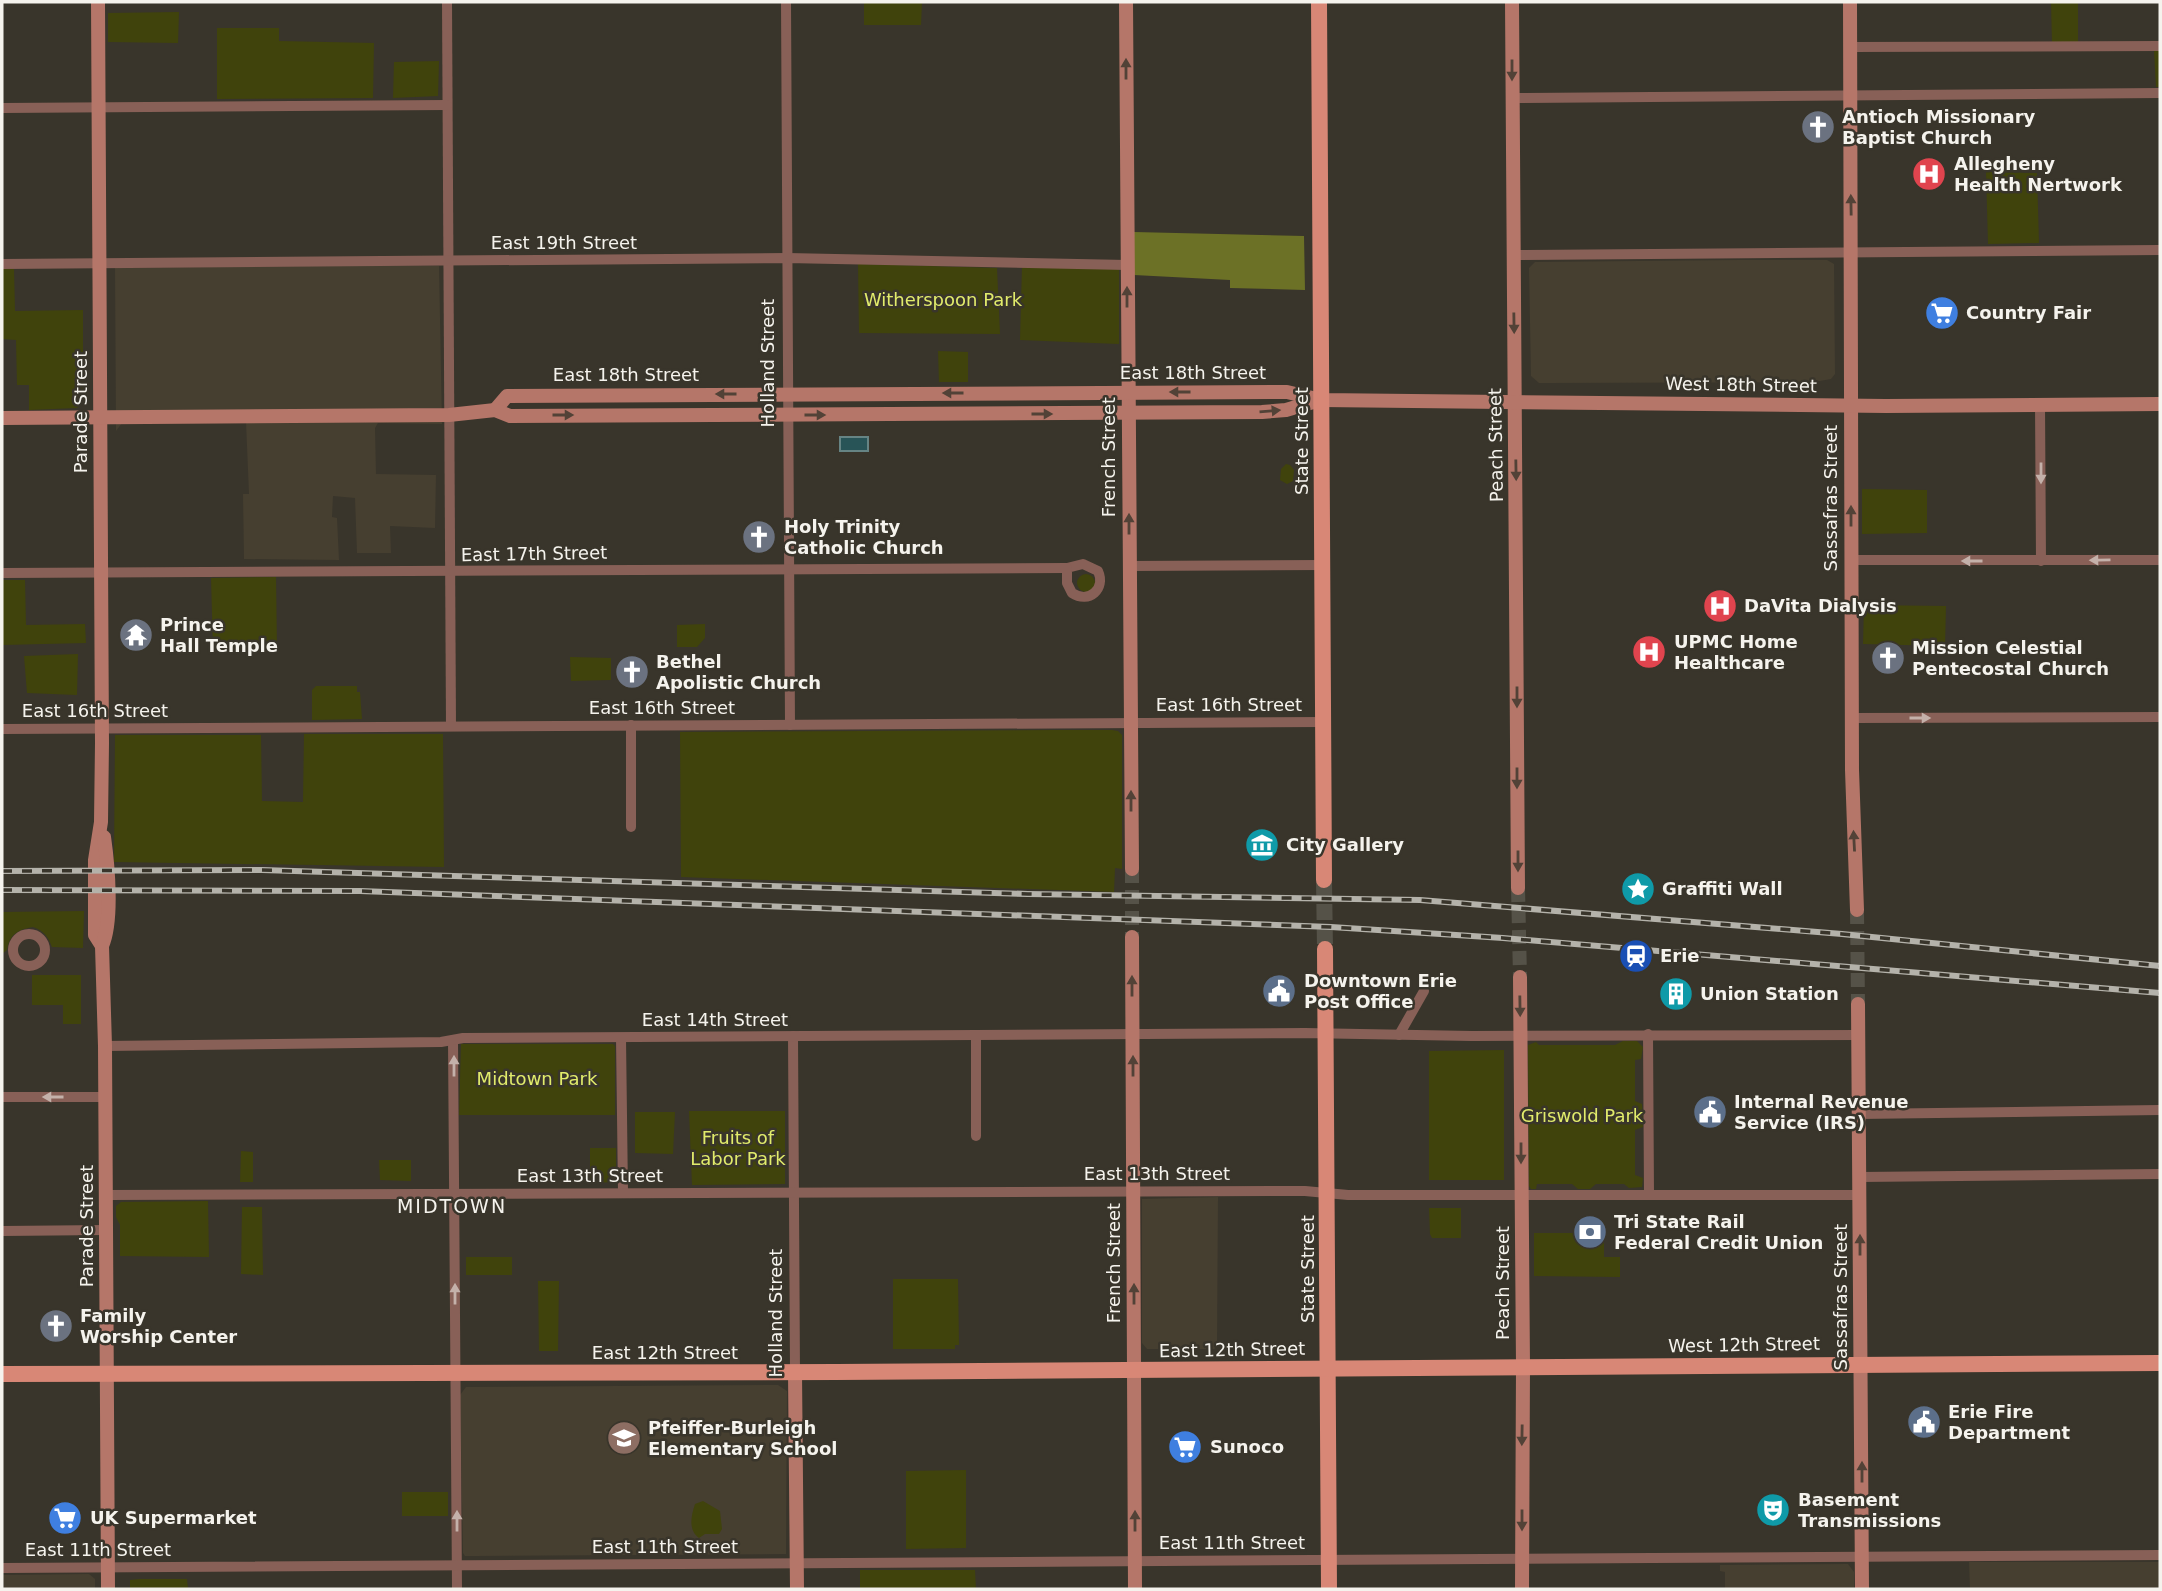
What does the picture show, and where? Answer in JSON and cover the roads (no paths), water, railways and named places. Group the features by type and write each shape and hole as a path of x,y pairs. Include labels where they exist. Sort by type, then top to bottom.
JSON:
{"main road":[{"name":"Parade Street","path":"98,2 102,728 101,822 95,860 95,935 102,946 105,1046 108,1589"},
{"name":"French Street","path":"1126,2 1132,869"},
{"name":"State Street","path":"1319,2 1324,880"},
{"name":"Peach Street","path":"1512,2 1518,888"},
{"name":"Sassafras Street","path":"1850,2 1852,718 1857,910"},
{"name":"East 18th Street","path":"495,410 507,396 1287,392 1321,400"},
{"name":"East 18th Street","path":"2,418 449,415 495,410 510,416 1128,414 1262,412 1286,410 1321,400"},
{"name":"West 18th Street","path":"1321,400 1850,405 2160,404"},
{"name":"French Street","path":"1132,937 1135,1589"},
{"name":"State Street","path":"1325,949 1329,1589"},
{"name":"Peach Street","path":"1520,977 1522,1589"},
{"name":"Sassafras Street","path":"1858,1004 1862,1589"},
{"name":"West 12th Street","path":"1328,1368 2160,1363"},
{"name":"East 12th Street","path":"2,1374 1328,1368"},
{"name":"Holland Street","path":"795,1372 797,1589"}],"street":[{"path":"447,2 451,726"},
{"name":"Holland Street","path":"786,2 790,725"},
{"path":"1850,47 2160,47"},
{"path":"1512,98 2160,93"},
{"path":"2,108 447,105"},
{"path":"1513,255 2160,250"},
{"name":"East 19th Street","path":"2,264 787,258 1127,265"},
{"path":"2040,404 2041,561"},
{"path":"1851,560 2160,560"},
{"path":"1129,566 1322,565"},
{"name":"East 17th Street","path":"2,573 1067,568"},
{"path":"1852,718 2160,717"},
{"name":"East 16th Street","path":"2,729 1323,722"},
{"path":"631,725 631,827"},
{"path":"2,960 15,959"},
{"path":"1399,1035 1424,991"},
{"name":"East 14th Street","path":"105,1046 1132,1034 1859,1035"},
{"path":"1648,1034 1649,1194"},
{"path":"976,1036 976,1136"},
{"name":"Holland Street","path":"793,1037 795,1372"},
{"path":"621,1038 623,1193"},
{"path":"453,1040 457,1589"},
{"path":"2,1097 105,1097"},
{"path":"1859,1114 2160,1110"},
{"path":"1860,1177 2160,1174"},
{"name":"East 13th Street","path":"106,1195 1305,1191 1348,1195 1860,1195"},
{"path":"2,1231 106,1230"},
{"name":"East 11th Street","path":"2,1568 2160,1555"}],"water":[{"path":"840,437 868,437 868,451 840,451"}],"tunnel":[{"path":"1132,869 1132,937"},
{"path":"1324,880 1325,949"},
{"path":"1518,888 1520,977"},
{"path":"1857,910 1858,1004"}],"railway":[{"path":"2,871 262,870 1028,894 1420,900 1842,934 2160,966"},
{"path":"2,890 360,891 1331,927 1503,938 2160,993"}],"place":[{"name":"Antioch Missionary Baptist Church","path":"1818,127"},
{"name":"Allegheny Health Nertwork","path":"1929,174"},
{"name":"Country Fair","path":"1942,313"},
{"name":"Holy Trinity Catholic Church","path":"759,537"},
{"name":"DaVita Dialysis","path":"1720,606"},
{"name":"Prince Hall Temple","path":"136,635"},
{"name":"UPMC Home Healthcare","path":"1649,652"},
{"name":"Mission Celestial Pentecostal Church","path":"1888,658"},
{"name":"Bethel Apolistic Church","path":"632,672"},
{"name":"City Gallery","path":"1262,845"},
{"name":"Graffiti Wall","path":"1638,889"},
{"name":"Erie","path":"1636,956"},
{"name":"Downtown Erie Post Office","path":"1279,991"},
{"name":"Union Station","path":"1676,994"},
{"name":"Internal Revenue Service (IRS)","path":"1710,1112"},
{"name":"Tri State Rail Federal Credit Union","path":"1590,1232"},
{"name":"Family Worship Center","path":"56,1326"},
{"name":"Erie Fire Department","path":"1924,1422"},
{"name":"Pfeiffer-Burleigh Elementary School","path":"624,1438"},
{"name":"Sunoco","path":"1185,1447"},
{"name":"Basement Transmissions","path":"1773,1510"},
{"name":"UK Supermarket","path":"65,1518"}],"district":[{"name":"MIDTOWN","path":"452,1206"}],"park label":[{"name":"Witherspoon Park","path":"943,300"},
{"name":"Midtown Park","path":"537,1079"},
{"name":"Griswold Park","path":"1582,1116"},
{"name":"Fruits of Labor Park","path":"738,1148"}]}
